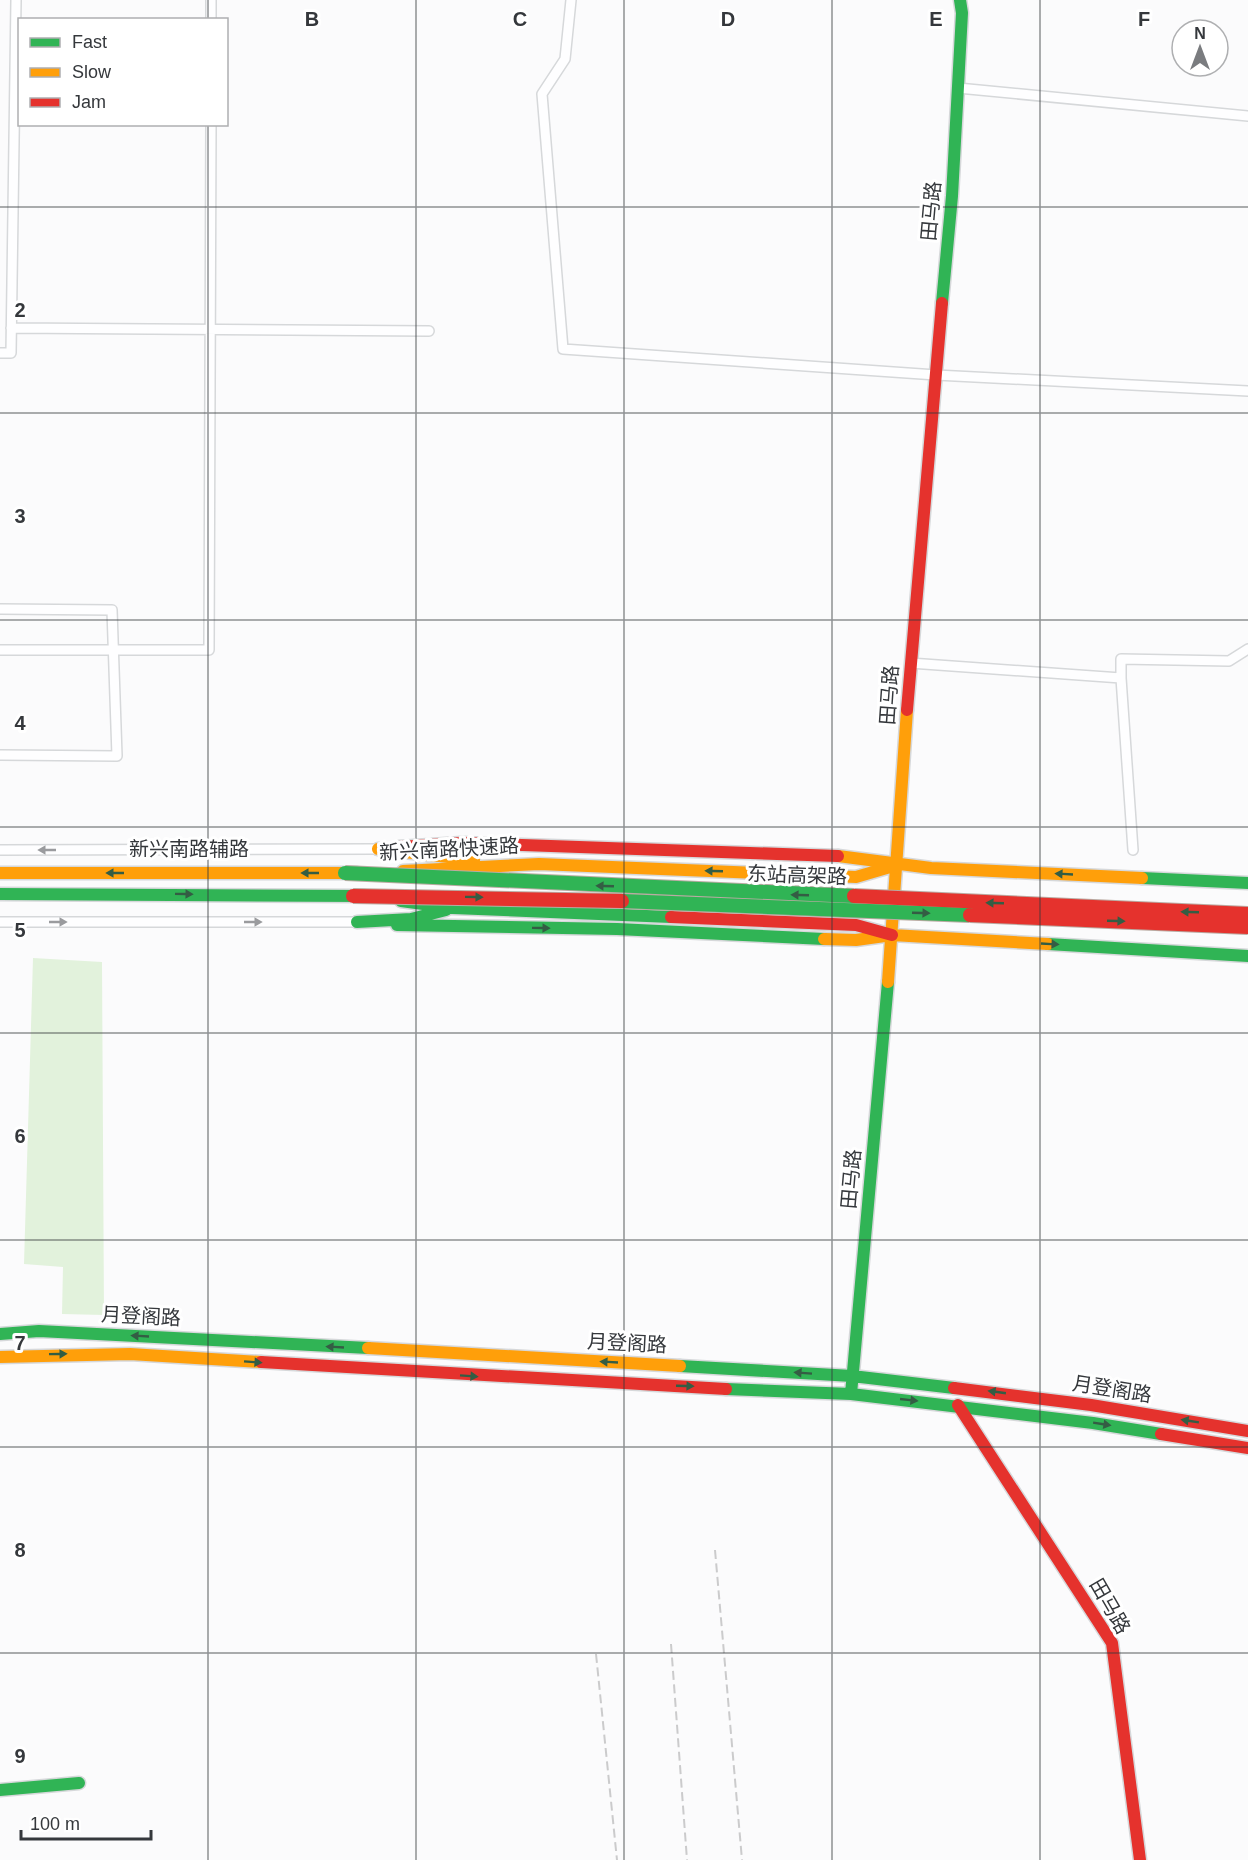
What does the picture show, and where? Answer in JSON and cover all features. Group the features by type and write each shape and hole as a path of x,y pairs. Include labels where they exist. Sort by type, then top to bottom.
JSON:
{"main road":[{"name":"田马路","path":"851,1394 892,935 910,663 952,196 962,13 960,0"},
{"path":"378,849 462,843 857,857 897,865 1248,883"},
{"path":"378,849 433,857 539,864"},
{"name":"新兴南路快速路","path":"0,873 345,873 539,864 856,877 897,865"},
{"name":"东站高架路","path":"345,873 1248,914"},
{"path":"0,894 352,896 453,908 856,925 892,935"},
{"name":"东站高架路","path":"352,896 556,898 1248,927"},
{"path":"357,922 411,919 453,908"},
{"path":"357,922 856,940 892,935 1248,956"},
{"name":"月登阁路","path":"0,1334 39,1331 135,1335 852,1376 1069,1402 1248,1431"},
{"name":"月登阁路","path":"0,1357 130,1354 576,1382 851,1394 958,1405 1093,1423 1248,1448"},
{"name":"田马路","path":"958,1405 1112,1643 1140,1860"},
{"path":"0,1790 79,1784"}],"street":[{"path":"0,353 11,353 16,0"},
{"path":"211,0 211,18"},
{"path":"571,0 565,58 542,94 563,349 936,375 1248,391"},
{"path":"958,88 1248,116"},
{"path":"0,650 209,650 211,126"},
{"path":"11,328 429,331"},
{"path":"0,609 112,610 117,756 0,755"},
{"path":"1133,850 1121,659 1229,661 1248,649"},
{"path":"910,663 1121,678"},
{"name":"新兴南路辅路","path":"0,850 378,849"},
{"path":"0,922 357,922"}],"green space":[{"path":"33,958 102,962 104,1315 62,1314 63,1267 24,1264"}],"railway":[{"path":"715,1550 742,1860"},
{"path":"671,1644 687,1860"},
{"path":"596,1654 617,1860"}],"traffic: fast":[{"path":"942,303 952,196 962,13 960,0"},
{"path":"345,873 854,896"},
{"path":"1142,878 1248,883"},
{"path":"0,894 364,896"},
{"path":"401,901 453,908 671,917"},
{"path":"622,901 970,915"},
{"path":"357,922 411,919 446,910"},
{"path":"397,925 617,929 824,939"},
{"path":"1048,944 1248,956"},
{"path":"851,1394 888,982"},
{"path":"0,1334 39,1331 368,1348"},
{"path":"680,1366 852,1376 954,1388"},
{"path":"726,1389 851,1394 1093,1423 1161,1434"},
{"path":"0,1790 79,1783"}],"traffic: slow":[{"path":"888,982 907,710"},
{"path":"378,849 474,860"},
{"path":"838,856 931,868 1142,878"},
{"path":"403,871 539,864 856,877 897,865"},
{"path":"0,873 357,873"},
{"path":"824,939 856,940 892,935 1048,944"},
{"path":"368,1348 680,1366"},
{"path":"0,1357 130,1354 261,1362"}],"traffic: jam":[{"path":"907,710 942,303"},
{"path":"399,847 462,843 838,856"},
{"path":"353,896 622,901"},
{"path":"854,896 1248,914"},
{"path":"970,915 1248,927"},
{"path":"671,917 856,925 892,935"},
{"path":"261,1362 726,1389"},
{"path":"954,1388 1091,1405 1248,1431"},
{"path":"958,1405 1112,1643 1140,1860"},
{"path":"1161,1434 1248,1448"}]}
